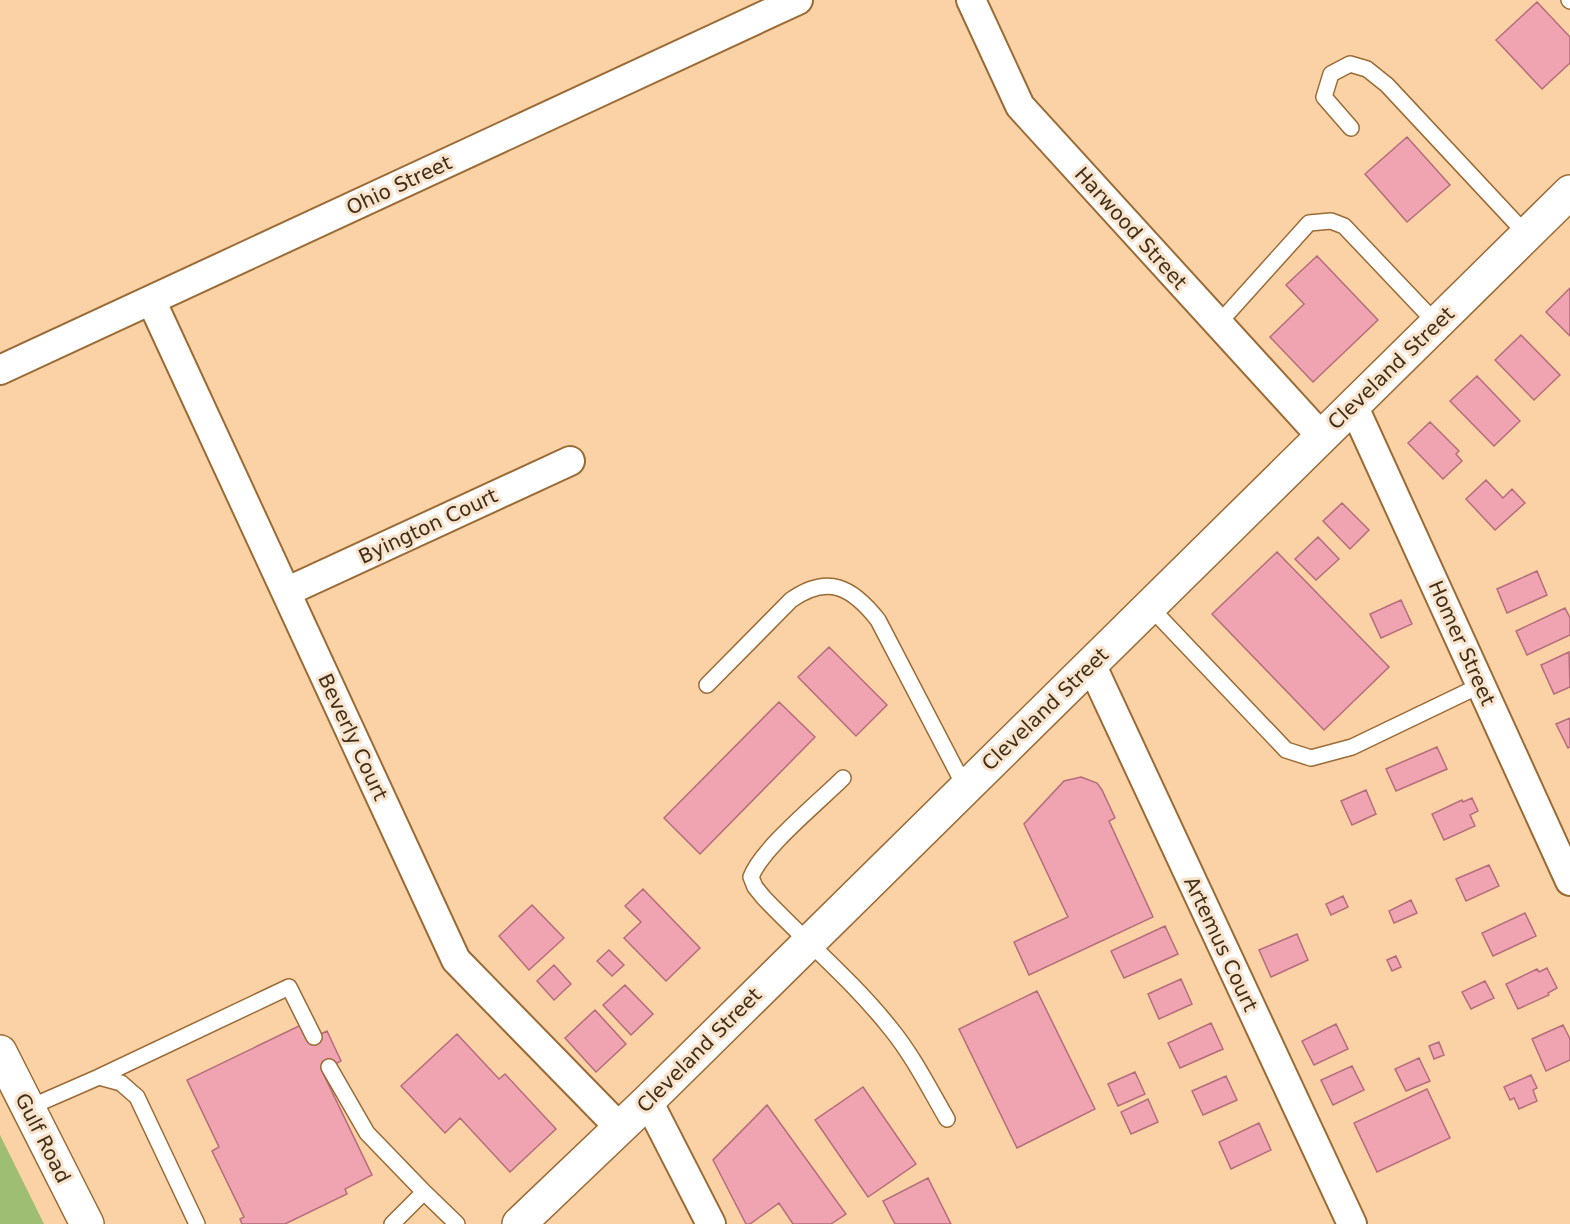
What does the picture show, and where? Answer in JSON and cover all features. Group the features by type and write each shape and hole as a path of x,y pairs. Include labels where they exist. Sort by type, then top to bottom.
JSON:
{"main road":[{"name":"Cleveland Street","path":"519,1224 648,1101 1570,192"},
{"name":"Gulf Road","path":"0,1052 87,1224"}],"street":[{"name":"Ohio Street","path":"0,370 798,0"},
{"name":"Harwood Street","path":"971,0 1020,106 1322,436"},
{"name":"Beverly Court","path":"151,300 456,960 620,1128"},
{"name":"Homer Street","path":"1353,405 1570,881"},
{"name":"Byington Court","path":"286,592 570,461"},
{"name":"Artemus Court","path":"1091,664 1352,1224"},
{"path":"648,1101 711,1224"}],"lane":[{"path":"1351,128 1324,97 1331,74 1350,64 1367,69 1387,85 1527,235"},
{"path":"1219,323 1309,223 1331,221 1344,226 1436,323"},
{"path":"707,685 791,600 803,592 822,586 850,592 864,602 878,620 965,787"},
{"path":"1150,608 1286,750 1311,758 1352,747 1481,685"},
{"path":"843,778 774,845 754,867 751,877 755,887 764,898 857,990 892,1030 915,1063 947,1119"},
{"path":"28,1108 289,987 314,1037"},
{"path":"329,1067 367,1133 457,1224"},
{"path":"99,1077 121,1083 137,1097 197,1224"},
{"path":"392,1224 424,1192"}],"green space":[{"path":"0,1135 44,1224 0,1224"}],"building":[{"path":"1537,2 1570,37 1570,63 1542,89 1496,40"},
{"path":"1407,137 1450,185 1407,222 1365,174"},
{"path":"1317,256 1378,320 1313,382 1270,337 1304,304 1286,285"},
{"path":"1570,288 1570,336 1546,312"},
{"path":"1521,335 1560,375 1534,400 1495,360"},
{"path":"1477,376 1520,421 1494,446 1450,401"},
{"path":"1430,422 1459,451 1456,454 1462,461 1443,479 1408,443"},
{"path":"1486,480 1503,498 1512,489 1525,503 1495,530 1466,499"},
{"path":"1342,503 1369,530 1350,549 1323,521"},
{"path":"1318,537 1339,559 1316,580 1295,559"},
{"path":"1277,552 1389,667 1324,730 1212,614"},
{"path":"1537,571 1547,595 1507,613 1497,589"},
{"path":"1401,600 1412,624 1381,638 1370,614"},
{"path":"1565,608 1570,618 1570,635 1527,655 1516,631"},
{"path":"829,647 887,705 856,736 798,677"},
{"path":"1569,652 1570,687 1554,694 1541,665"},
{"path":"779,702 815,737 700,854 664,818"},
{"path":"1570,718 1570,747 1568,748 1556,724"},
{"path":"1437,747 1447,769 1396,791 1386,769"},
{"path":"1081,777 1097,783 1102,790 1115,818 1109,821 1153,917 1029,975 1014,942 1068,917 1024,824 1064,781"},
{"path":"1366,790 1376,814 1352,825 1341,801"},
{"path":"1472,798 1478,811 1470,815 1475,826 1444,840 1432,814 1462,800 1463,802"},
{"path":"1489,865 1499,886 1466,901 1456,879"},
{"path":"643,889 700,948 666,981 624,938 641,922 625,906"},
{"path":"1343,896 1348,907 1331,915 1326,904"},
{"path":"1411,900 1417,913 1394,923 1389,911"},
{"path":"532,905 564,938 529,970 499,936"},
{"path":"1525,913 1536,936 1493,956 1482,933"},
{"path":"1165,926 1178,954 1124,978 1111,951"},
{"path":"1297,934 1308,960 1271,977 1259,950"},
{"path":"609,950 624,965 612,976 597,961"},
{"path":"1396,956 1401,967 1392,971 1387,960"},
{"path":"554,965 571,984 554,1000 537,981"},
{"path":"1547,968 1557,988 1548,993 1549,995 1518,1009 1506,984 1537,969 1539,972"},
{"path":"1181,979 1192,1004 1159,1019 1148,994"},
{"path":"1485,981 1494,998 1471,1009 1462,992"},
{"path":"625,985 653,1014 631,1035 603,1005"},
{"path":"1037,991 1095,1109 1017,1148 959,1029"},
{"path":"595,1010 626,1044 596,1072 565,1038"},
{"path":"1211,1023 1223,1049 1180,1068 1168,1043"},
{"path":"1336,1024 1348,1049 1314,1065 1302,1041"},
{"path":"301,1025 308,1040 327,1031 341,1061 322,1071 372,1175 345,1189 347,1194 285,1224 242,1224 240,1219 244,1217 212,1151 219,1147 187,1080"},
{"path":"1563,1025 1570,1039 1570,1060 1546,1071 1532,1039"},
{"path":"457,1034 499,1079 505,1074 556,1129 510,1172 460,1118 445,1133 401,1086"},
{"path":"1439,1042 1444,1055 1434,1059 1429,1046"},
{"path":"1419,1058 1430,1081 1406,1091 1395,1069"},
{"path":"1352,1066 1364,1090 1333,1105 1321,1080"},
{"path":"1135,1072 1145,1094 1118,1106 1108,1084"},
{"path":"1531,1075 1537,1088 1533,1090 1537,1101 1519,1109 1514,1098 1510,1100 1504,1087"},
{"path":"1226,1076 1237,1100 1203,1115 1192,1091"},
{"path":"863,1087 916,1164 868,1197 815,1120"},
{"path":"1427,1089 1450,1138 1377,1172 1354,1123"},
{"path":"1148,1099 1158,1122 1131,1134 1121,1112"},
{"path":"767,1105 846,1214 831,1224 793,1224 779,1203 750,1224 746,1224 713,1160"},
{"path":"1259,1123 1271,1150 1231,1169 1219,1142"},
{"path":"928,1178 951,1224 895,1224 883,1201"}]}
